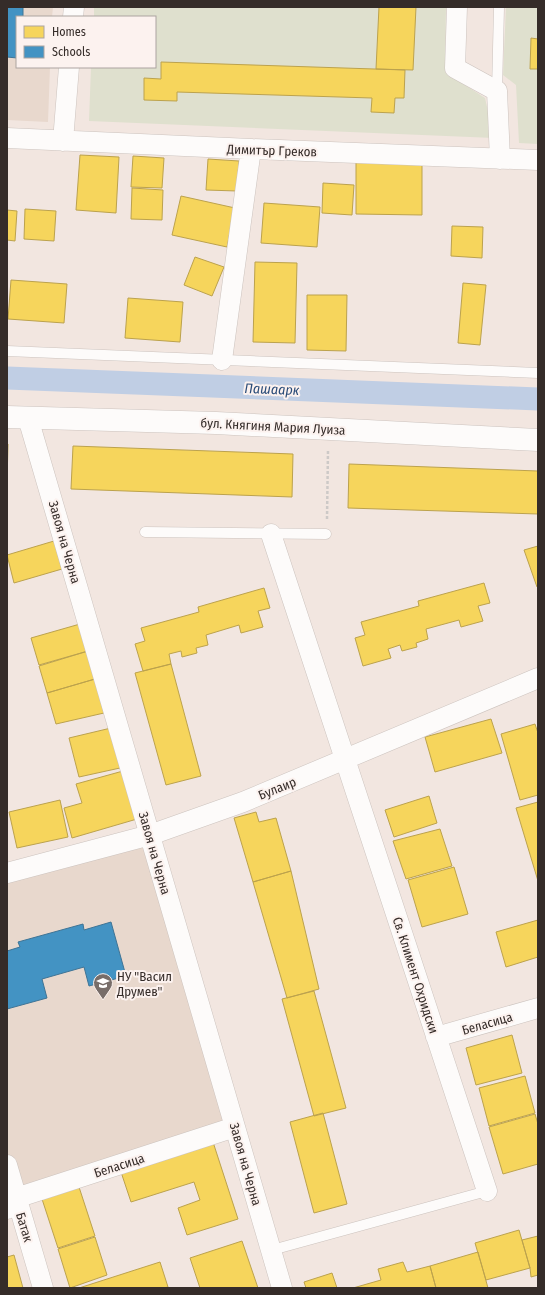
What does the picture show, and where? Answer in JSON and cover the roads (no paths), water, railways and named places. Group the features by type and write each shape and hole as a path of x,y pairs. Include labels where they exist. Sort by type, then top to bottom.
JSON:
{"street":[{"path":"456,7 455,68 497,91 500,159"},
{"path":"63,140 69,68"},
{"name":"Димитър Греков","path":"7,138 538,160"},
{"path":"222,360 251,149"},
{"name":"бул. Княгиня Мария Луиза","path":"7,417 216,423 538,440"},
{"name":"Завоя на Черна","path":"28,418 282,1288"},
{"name":"Св. Климент Охридски","path":"271,534 486,1191"},
{"name":"Булаир","path":"7,872 150,834 243,802 538,678"},
{"name":"Беласица","path":"436,1037 538,1008"},
{"name":"Беласица","path":"10,1200 235,1127"},
{"name":"Батак","path":"7,1165 10,1200 43,1288"}],"lane":[{"path":"497,91 499,7"},
{"path":"7,351 538,373"},
{"path":"145,532 326,534"},
{"path":"272,1250 486,1191"}],"waterway":[{"name":"Пашаарк","path":"7,378 538,399"}],"place":[{"name":"НУ \"Васил Друмев\"","path":"103,1000"}]}
